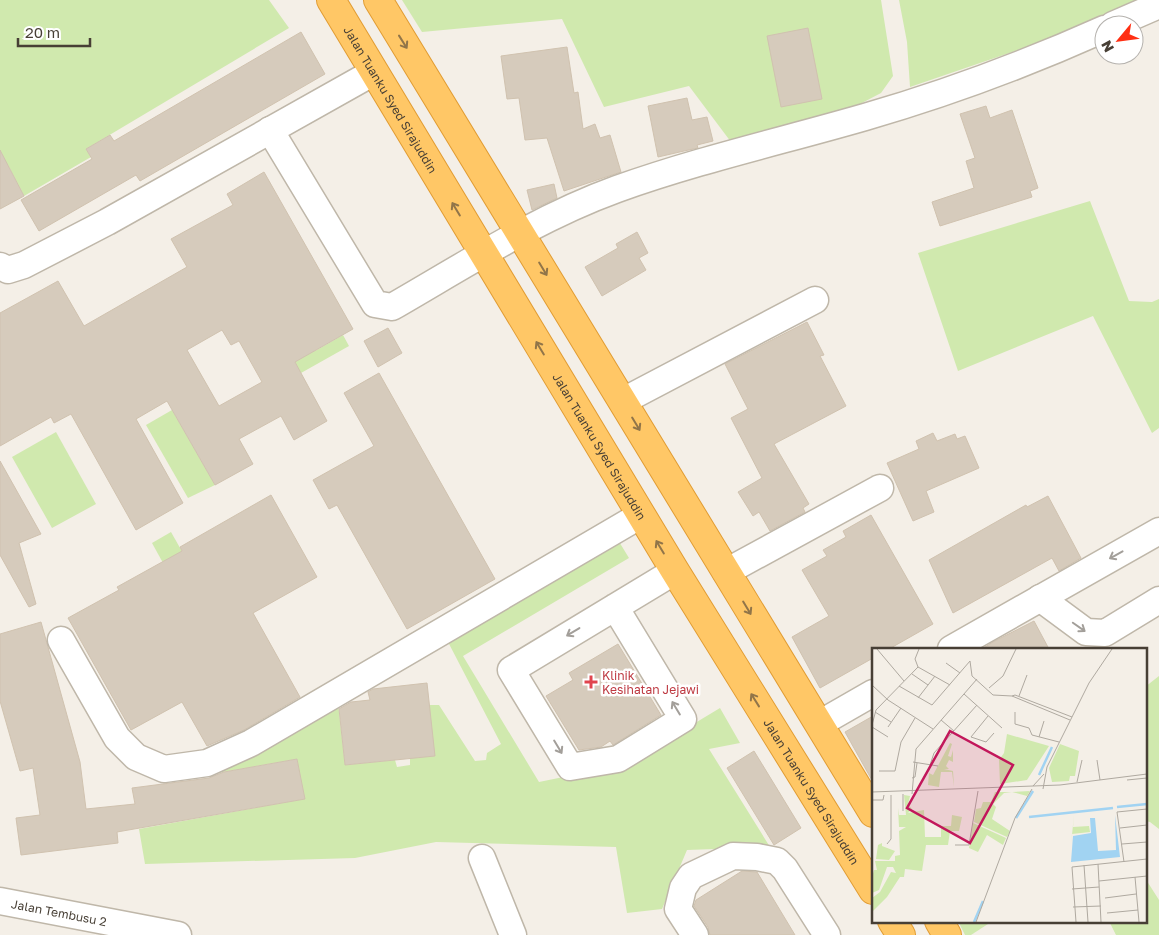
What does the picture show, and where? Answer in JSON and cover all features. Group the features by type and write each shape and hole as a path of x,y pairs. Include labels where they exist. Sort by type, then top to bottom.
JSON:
{"highway":[{"name":"Jalan Tuanku Syed Sirajuddin","path":"331,0 674,571 872,888"},
{"path":"378,0 872,811"},
{"path":"893,922 901,935"},
{"path":"940,922 947,935"}],"street":[{"path":"1136,15 1159,5"},
{"path":"270,130 375,304 392,307 483,253 521,233 616,190 727,153 865,117 940,94 1094,33"},
{"path":"0,266 8,270 24,265 374,72"},
{"path":"623,401 815,300"},
{"path":"726,572 880,488"},
{"path":"60,640 116,738 136,757 164,768 207,763 251,742 641,515"},
{"path":"953,648 1159,532"},
{"path":"615,607 683,719 618,759 570,768 511,670 674,571"},
{"path":"1040,598 1086,632 1105,633 1159,600"},
{"path":"819,724 872,694"},
{"path":"695,935 678,909 683,888 691,876 733,856 758,856 777,861 785,869 827,935"},
{"path":"482,858 512,935"},
{"name":"Jalan Tembusu 2","path":"0,900 178,935"}],"green space":[{"path":"0,0 269,0 289,28 86,149 91,157 24,196 8,165 0,169"},
{"path":"402,0 881,0 893,76 881,93 860,104 731,142 689,86 604,107 562,19 422,32"},
{"path":"899,0 1136,0 1103,15 1094,15 1094,19 1050,39 910,87 907,42"},
{"path":"1090,201 1129,301 1152,302 1159,299 1159,428 1152,433 1093,316 958,371 918,253"},
{"path":"274,327 315,351 343,335 349,346 301,373"},
{"path":"172,410 215,485 188,498 146,425"},
{"path":"56,432 96,504 52,528 12,457"},
{"path":"171,532 226,629 205,639 152,543"},
{"path":"618,540 629,558 463,656 539,782 627,764 720,708 740,743 709,749 770,847 687,850 662,909 627,913 616,847 436,842 355,858 145,864 139,829 304,799 297,759 201,776 338,703 345,765 395,760 397,767 410,765 410,759 429,705 439,705 475,761 486,760 487,753 501,744 447,640"},
{"path":"1159,676 1159,829 1146,821 1146,686"},
{"path":"1146,880 1159,900 1159,935 1116,935 1110,922 1146,922"},
{"path":"958,922 988,922 988,924 971,935 965,935"}],"building":[{"path":"808,28 822,99 781,107 767,36"},
{"path":"301,32 325,74 140,181 136,175 39,231 21,200 92,159 86,149 110,135 114,141"},
{"path":"567,47 574,93 578,92 583,129 595,124 600,138 610,135 621,172 564,191 547,138 525,140 519,98 507,99 501,56"},
{"path":"687,98 692,120 707,117 713,141 697,145 698,148 658,157 648,106"},
{"path":"986,106 990,118 1012,110 1038,188 1030,191 1032,197 940,226 932,202 974,188 966,161 975,158 960,114"},
{"path":"0,150 24,196 0,209"},
{"path":"264,172 353,329 295,362 327,421 294,440 281,416 239,439 253,464 215,485 167,401 136,419 183,503 136,530 71,414 54,423 51,417 0,446 0,313 58,281 84,326 187,267 171,239 233,205 227,194","holes":["222,330 231,345 239,341 262,382 219,406 187,350"]},
{"path":"554,184 557,198 532,210 527,190"},
{"path":"637,232 648,253 639,258 646,270 602,296 585,267 618,248 616,244"},
{"path":"807,322 824,355 820,356 846,406 774,444 809,504 803,508 805,512 770,531 759,512 753,516 738,492 762,478 731,418 748,409 725,364"},
{"path":"388,328 402,353 378,367 364,341"},
{"path":"379,373 495,579 407,629 337,505 329,509 313,480 374,446 344,393"},
{"path":"933,433 937,441 955,434 957,439 965,436 979,468 926,491 934,512 913,521 887,463 919,449 916,441"},
{"path":"0,461 41,534 19,543 36,604 29,607 0,555"},
{"path":"271,495 317,577 253,613 300,697 244,730 207,746 182,702 131,730 68,618 119,590 117,587 182,551 180,547"},
{"path":"1048,496 1081,558 1059,571 1052,558 953,613 929,560 1026,505 1027,507"},
{"path":"871,515 933,624 891,648 872,648 872,659 820,688 792,637 829,616 802,570 827,556 823,550 846,537 843,531"},
{"path":"1034,621 1048,648 984,648"},
{"path":"41,622 80,762 86,809 135,804 132,788 209,778 224,772 297,759 305,799 117,832 118,843 21,855 16,818 40,815 33,768 20,771 0,701 0,634"},
{"path":"618,644 661,715 613,745 610,741 601,747 579,750 546,696 573,680 569,673"},
{"path":"427,683 435,756 345,765 339,709 351,702 370,700 368,692 373,689"},
{"path":"872,717 872,780 845,732"},
{"path":"754,751 801,828 774,845 727,768"},
{"path":"742,871 757,872 795,935 710,935 708,927 694,906 696,900"}],"place":[{"name":"Klinik Kesihatan Jejawi","path":"591,682"}]}
